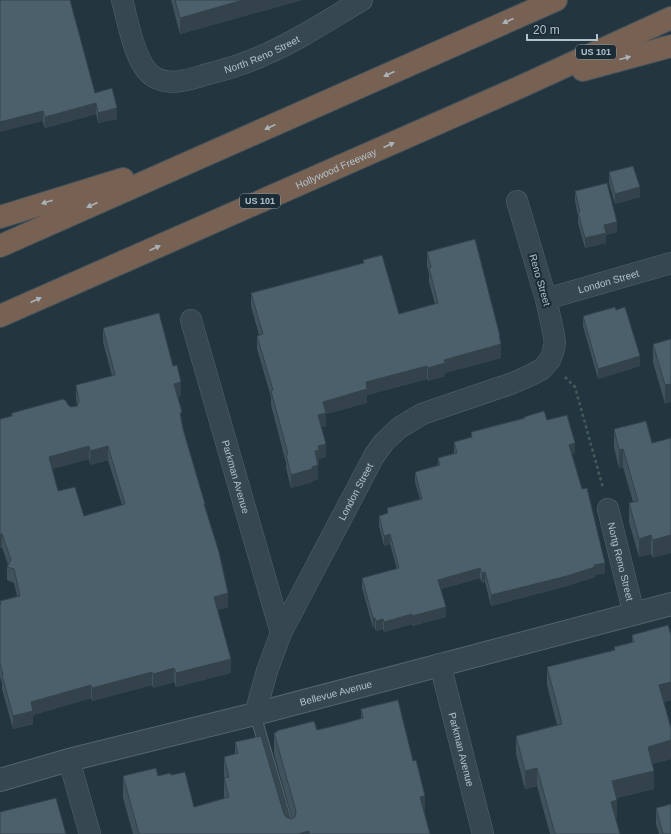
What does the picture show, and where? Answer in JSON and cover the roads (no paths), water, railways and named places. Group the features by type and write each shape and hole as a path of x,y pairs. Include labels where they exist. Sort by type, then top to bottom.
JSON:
{"highway":[{"path":"0,246 556,0"},
{"name":"Hollywood Freeway","path":"0,316 520,87 671,18"},
{"path":"520,87 671,46"},
{"path":"0,217 218,150"}],"street":[{"name":"North Reno Street","path":"122,0 138,59 153,77 166,82 180,82 226,70 264,56 300,38 362,0"},
{"name":"Reno Street","path":"517,201 546,299 554,342 550,360"},
{"name":"London Street","path":"546,299 671,263"},
{"name":"Parkman Avenue","path":"191,320 281,633"},
{"name":"London Street","path":"255,714 281,633 374,456 384,442 399,428 422,414 532,375 550,360"},
{"name":"Nortg Reno Street","path":"608,508 634,614"},
{"name":"Bellevue Avenue","path":"0,780 69,760 255,714 671,604"},
{"name":"Parkman Avenue","path":"440,664 483,834"},
{"path":"69,760 90,834"}],"lane":[{"path":"255,714 290,834"}]}
